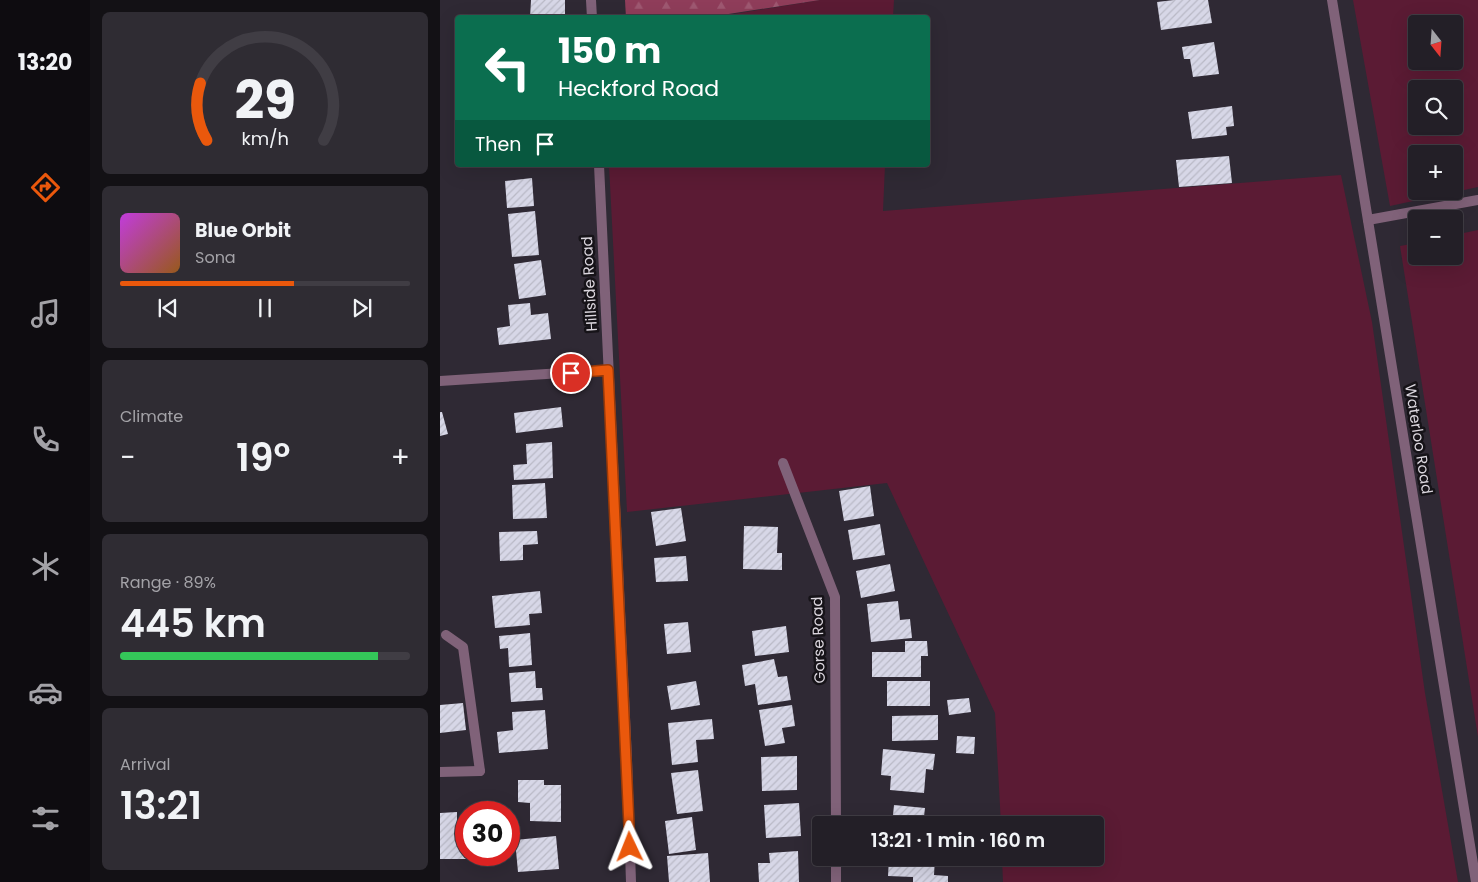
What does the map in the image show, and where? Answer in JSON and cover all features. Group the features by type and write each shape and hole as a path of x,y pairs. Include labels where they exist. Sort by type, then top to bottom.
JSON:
{"street":[{"path":"591,0 592,15"},
{"name":"Waterloo Road","path":"1332,0 1476,882"},
{"name":"Hillside Road","path":"598,167 631,882"},
{"path":"1368,220 1478,200"},
{"path":"440,381 608,370"},
{"name":"Gorse Road","path":"783,463 835,597 836,816"},
{"path":"440,772 480,771 463,647 446,635"},
{"path":"836,866 836,882"}],"shaded area":[{"path":"820,0 894,0 893,15 728,15"},
{"path":"1353,0 1478,0 1478,187 1463,190 1463,145 1408,145 1408,200 1418,200 1390,206"},
{"path":"609,167 885,167 883,211 1341,175 1372,322 1425,693 1458,882 1003,882 1002,866 1104,866 1104,816 1001,816 995,713 887,483 627,512"},
{"path":"1478,230 1478,737 1400,246 1408,244 1408,265 1463,265 1463,233"}],"green space":[{"path":"625,0 820,0 722,15 626,15"}],"building":[{"path":"531,0 565,0 565,15 530,15"},
{"path":"1208,0 1212,23 1161,30 1157,2"},
{"path":"1214,42 1219,74 1193,77 1190,59 1184,59 1182,47"},
{"path":"1232,106 1234,126 1226,127 1227,135 1192,139 1188,112"},
{"path":"1229,156 1232,183 1179,187 1176,160"},
{"path":"532,178 534,206 507,208 505,181"},
{"path":"535,211 539,255 512,257 508,214"},
{"path":"541,260 546,295 519,299 514,264"},
{"path":"530,303 531,315 548,313 551,339 499,345 497,328 510,326 508,305"},
{"path":"561,407 563,427 516,433 514,413"},
{"path":"440,412 442,412 448,434 440,436"},
{"path":"552,442 553,478 514,480 513,465 527,464 526,444"},
{"path":"545,483 547,518 513,519 512,485"},
{"path":"870,486 874,516 844,521 839,491"},
{"path":"681,508 686,541 656,546 651,512"},
{"path":"880,524 885,555 853,560 848,530"},
{"path":"744,526 778,527 777,553 782,553 782,570 743,569"},
{"path":"537,531 538,544 523,545 523,560 500,561 499,532"},
{"path":"686,556 688,581 656,582 654,558"},
{"path":"890,564 895,591 861,598 856,571"},
{"path":"540,591 542,613 529,614 530,625 495,628 492,596"},
{"path":"898,601 900,620 910,619 912,638 871,642 867,604"},
{"path":"688,622 691,652 667,654 664,624"},
{"path":"786,626 789,652 755,656 752,631"},
{"path":"530,633 532,665 509,667 508,648 500,649 499,636"},
{"path":"905,641 927,641 928,656 921,656 921,677 872,677 872,652 905,652"},
{"path":"774,659 778,677 787,676 791,700 758,705 755,684 745,686 742,665"},
{"path":"535,671 536,688 542,688 543,700 511,702 509,673"},
{"path":"696,681 700,705 671,710 667,686"},
{"path":"887,681 930,681 930,706 887,706"},
{"path":"969,698 971,712 949,715 947,700"},
{"path":"463,703 466,730 440,733 440,705"},
{"path":"792,705 795,726 782,728 785,743 765,746 759,710"},
{"path":"545,710 548,749 499,753 497,732 513,730 512,712"},
{"path":"938,715 938,740 892,741 892,716"},
{"path":"712,719 714,739 696,740 698,762 672,765 668,723"},
{"path":"957,736 975,737 974,754 956,753"},
{"path":"883,749 935,754 933,770 926,769 924,793 890,790 891,776 881,775"},
{"path":"797,756 797,790 762,791 761,757"},
{"path":"698,770 703,811 677,814 671,773"},
{"path":"518,780 544,780 544,785 561,785 561,822 530,821 530,803 518,801"},
{"path":"799,803 801,836 766,838 764,805"},
{"path":"894,805 925,808 924,816 893,816"},
{"path":"455,812 455,859 440,859 440,813"},
{"path":"692,817 696,850 669,854 665,821"},
{"path":"556,836 559,869 518,872 517,866 520,866 520,840"},
{"path":"798,851 799,882 759,882 758,863 770,863 769,853"},
{"path":"708,853 710,882 669,882 667,856"},
{"path":"889,866 935,866 934,875 948,876 948,882 913,882 913,877 888,876"}],"route":[{"path":"571,373 608,370 630,847"}]}
